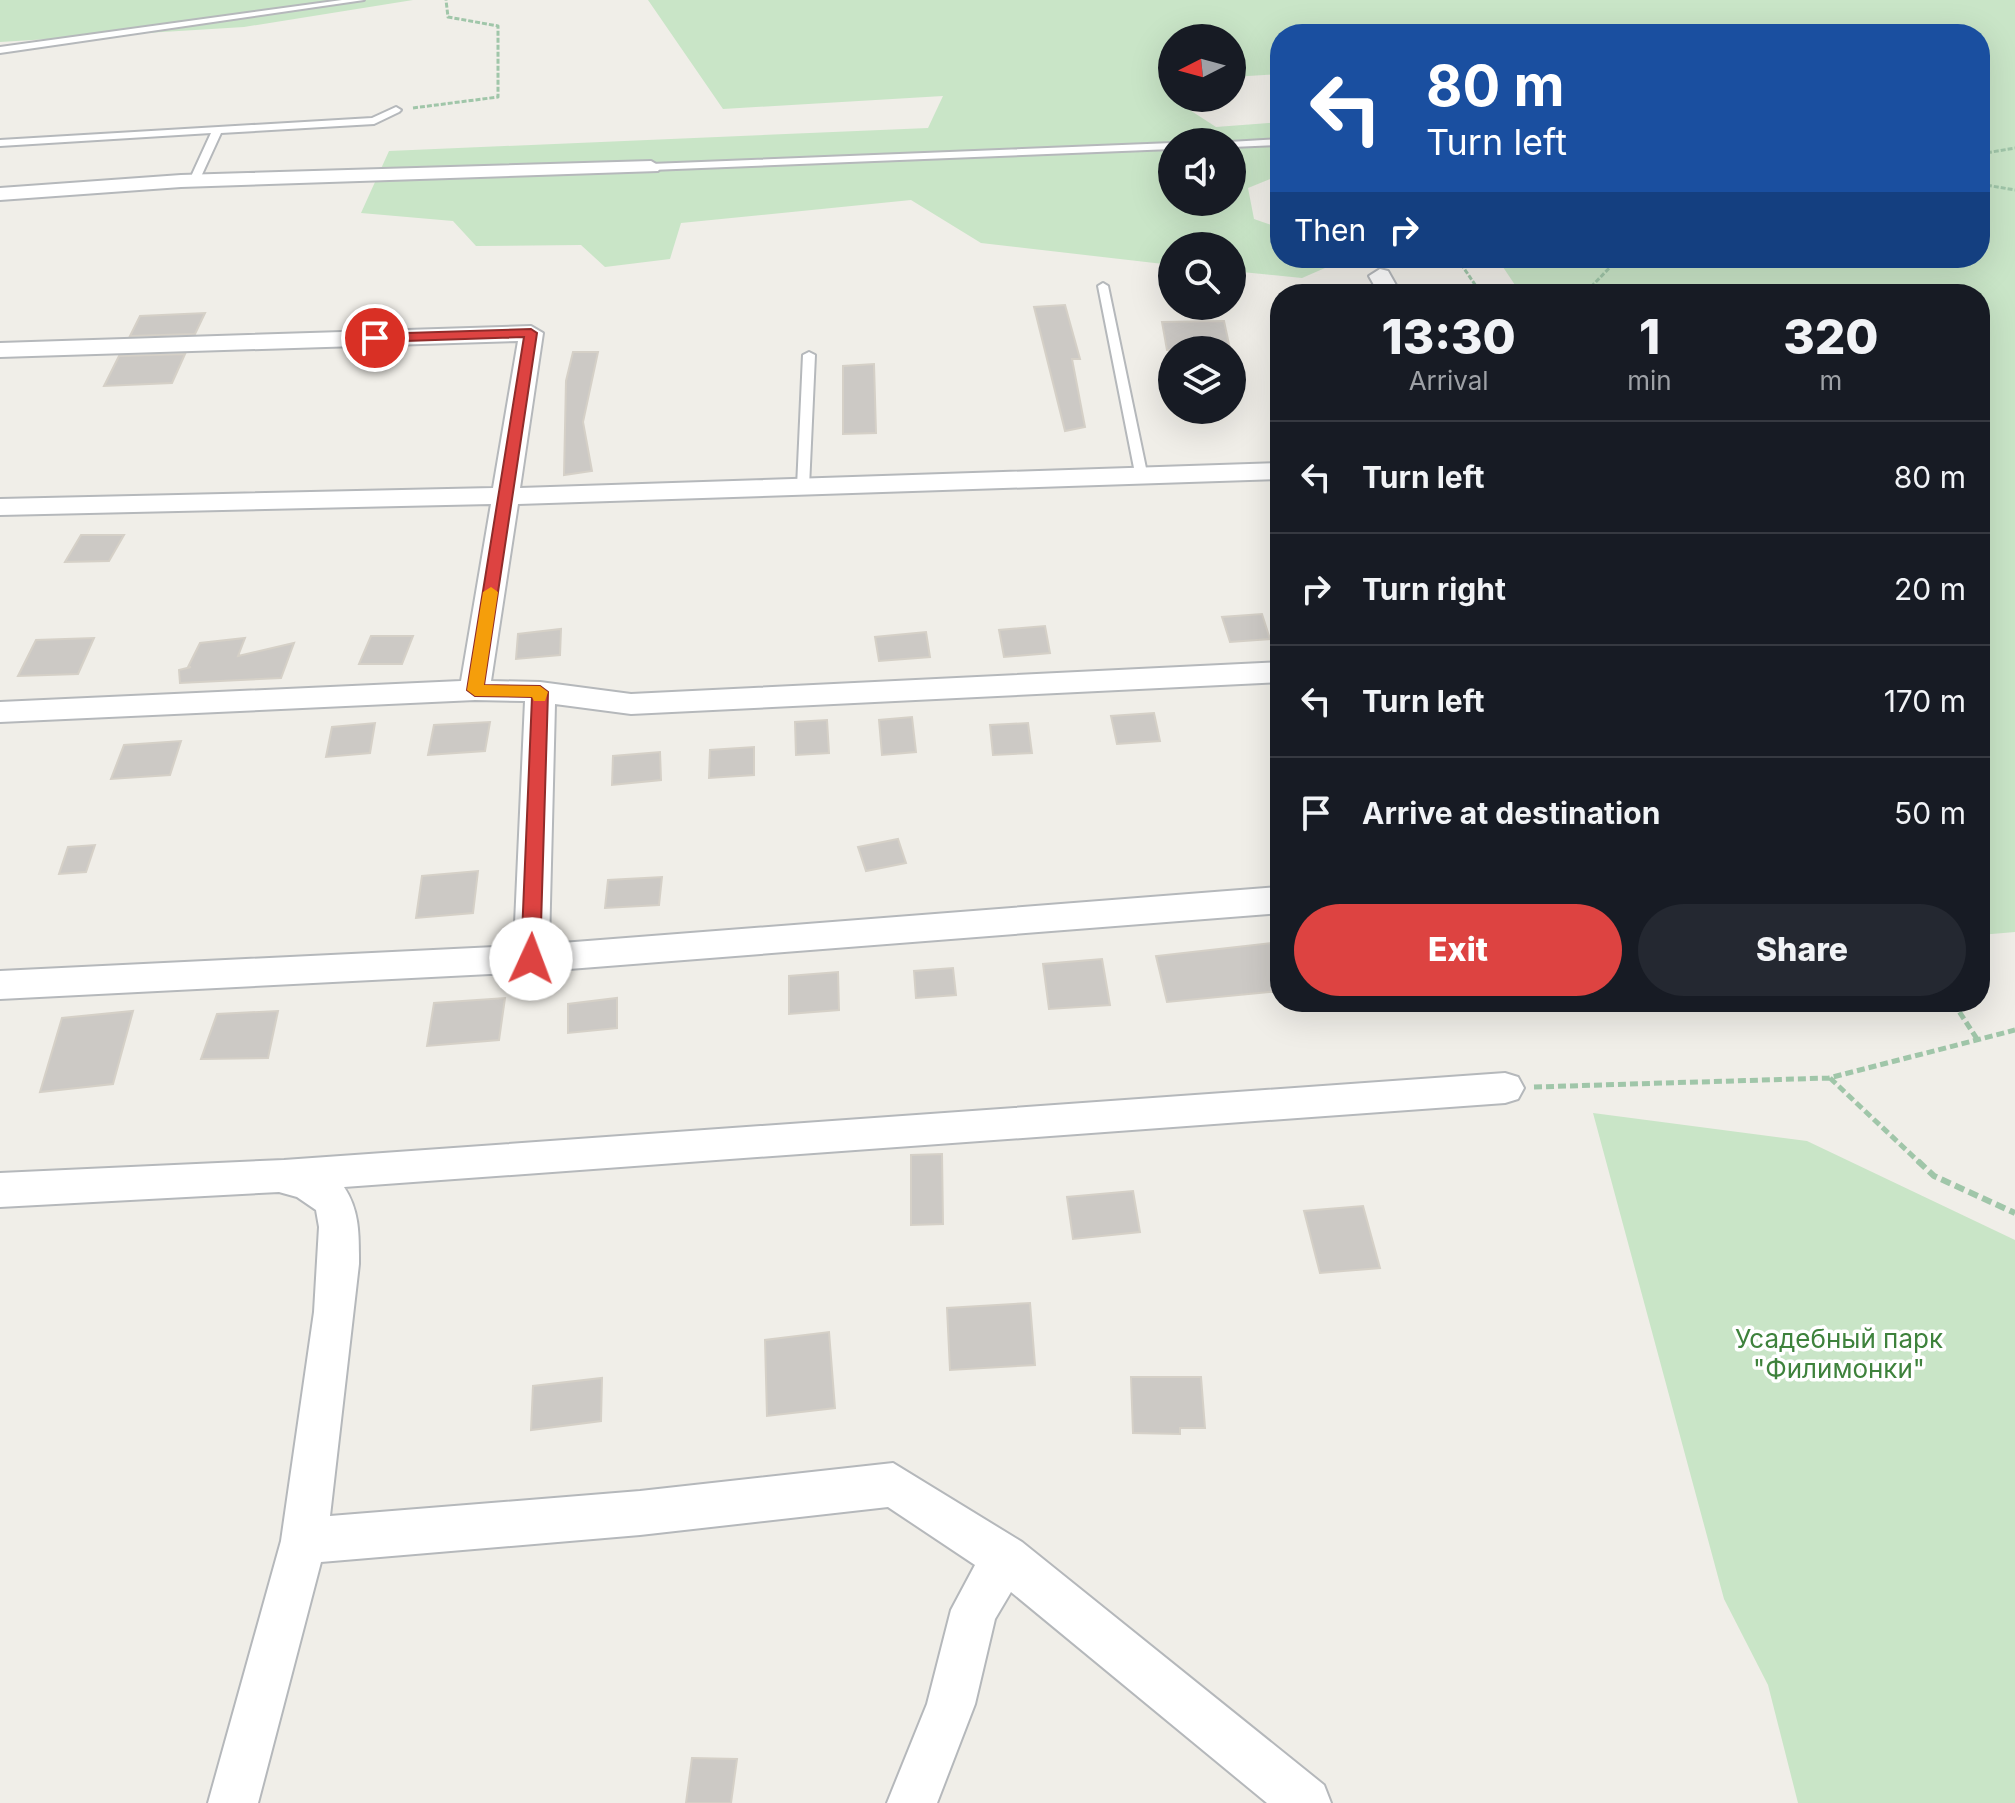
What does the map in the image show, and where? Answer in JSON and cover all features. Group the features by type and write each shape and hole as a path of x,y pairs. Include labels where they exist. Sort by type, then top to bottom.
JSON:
{"street":[{"path":"0,194 194,181 651,167"},
{"path":"0,350 531,333 475,690"},
{"path":"0,507 505,496 1270,471"},
{"path":"0,712 475,690 540,692 631,704 1270,672"},
{"path":"531,959 540,692"},
{"path":"0,985 531,959 1270,901"},
{"path":"0,1190 279,1175 1505,1088"},
{"path":"233,1803 304,1541 340,1263 337,1208 316,1185 279,1175"},
{"path":"304,1541 640,1513 893,1485 1006,1558 1306,1803"},
{"path":"912,1803 951,1704 974,1610 1006,1558"}],"lane":[{"path":"0,50 360,0"},
{"path":"0,143 374,121 396,110"},
{"path":"194,181 217,131"},
{"path":"1246,143 1270,142"},
{"path":"651,167 1158,147"},
{"path":"1103,286 1141,473"},
{"path":"803,487 809,355"}],"path":[{"path":"396,110 498,97 498,26 448,17 446,0"},
{"path":"1990,152 2015,148"},
{"path":"1990,186 2015,190"},
{"path":"1594,284 1609,268"},
{"path":"1959,1012 1977,1039"},
{"path":"1505,1088 1829,1078 2015,1030"},
{"path":"1829,1078 1934,1176 2015,1213"}],"green space":[{"path":"0,0 413,0 244,27 0,42"},
{"path":"648,0 2015,0 2015,932 1990,934 1990,284 1514,284 1504,268 1990,268 1990,24 1270,24 1270,75 1246,76 1246,24 1158,24 1158,112 1193,112 1216,127 1270,123 1270,179 1248,188 1254,219 1270,225 1270,268 1325,268 1302,278 1246,272 1246,232 1158,232 1158,263 981,243 911,200 681,223 670,259 605,267 581,245 476,246 453,221 361,213 389,151 928,128 943,96 723,109"},
{"name":"Усадебный парк \"Филимонки\"","path":"1593,1113 1807,1141 2015,1240 2015,1803 1798,1803 1768,1685 1724,1599"}],"building":[{"path":"1065,305 1080,359 1072,359 1085,427 1065,431 1034,307"},
{"path":"205,313 195,334 130,336 140,316"},
{"path":"1224,321 1227,336 1164,336 1162,322"},
{"path":"573,352 598,352 583,422 592,471 564,475 566,381"},
{"path":"185,354 172,383 104,386 119,356"},
{"path":"874,364 876,433 843,434 843,366"},
{"path":"81,535 124,535 109,561 65,562"},
{"path":"1262,614 1270,639 1230,642 1222,617"},
{"path":"1045,626 1050,653 1004,657 999,630"},
{"path":"561,629 560,655 516,659 518,634"},
{"path":"926,632 930,657 879,661 875,637"},
{"path":"371,636 413,636 402,664 359,664"},
{"path":"94,638 78,674 18,676 36,640"},
{"path":"245,638 238,656 294,643 281,678 180,683 179,670 191,667 188,667 200,643"},
{"path":"1154,713 1160,741 1117,744 1111,716"},
{"path":"912,717 916,752 882,755 879,720"},
{"path":"827,720 829,753 796,755 795,722"},
{"path":"490,722 485,751 428,755 434,725"},
{"path":"375,723 370,753 326,757 332,727"},
{"path":"1028,723 1032,753 993,755 990,725"},
{"path":"181,741 170,775 111,779 124,745"},
{"path":"754,747 754,775 709,778 710,750"},
{"path":"660,752 661,780 612,785 613,756"},
{"path":"898,839 906,863 866,871 858,847"},
{"path":"95,845 86,872 59,874 68,847"},
{"path":"478,871 473,913 416,918 422,876"},
{"path":"662,877 659,905 605,908 608,880"},
{"path":"1270,943 1270,992 1167,1002 1156,956"},
{"path":"1102,959 1110,1005 1049,1009 1043,964"},
{"path":"953,968 956,995 916,998 914,971"},
{"path":"838,972 839,1010 789,1014 789,976"},
{"path":"505,998 499,1040 427,1046 434,1003"},
{"path":"617,998 617,1028 568,1033 568,1004"},
{"path":"133,1011 113,1084 40,1092 62,1018"},
{"path":"278,1011 268,1058 201,1059 217,1014"},
{"path":"942,1154 943,1224 911,1225 911,1155"},
{"path":"1133,1191 1140,1232 1073,1239 1067,1197"},
{"path":"1363,1206 1380,1268 1320,1273 1304,1211"},
{"path":"1030,1303 1035,1365 950,1370 947,1308"},
{"path":"829,1332 835,1408 767,1416 765,1340"},
{"path":"1131,1377 1201,1377 1205,1428 1180,1428 1180,1434 1133,1433"},
{"path":"602,1378 601,1421 531,1430 533,1386"},
{"path":"692,1758 737,1759 731,1803 686,1803"}],"slow traffic":[{"path":"491,592 475,690 540,692 540,697"}],"route":[{"path":"375,338 531,333 475,690 540,692 531,959"}]}
